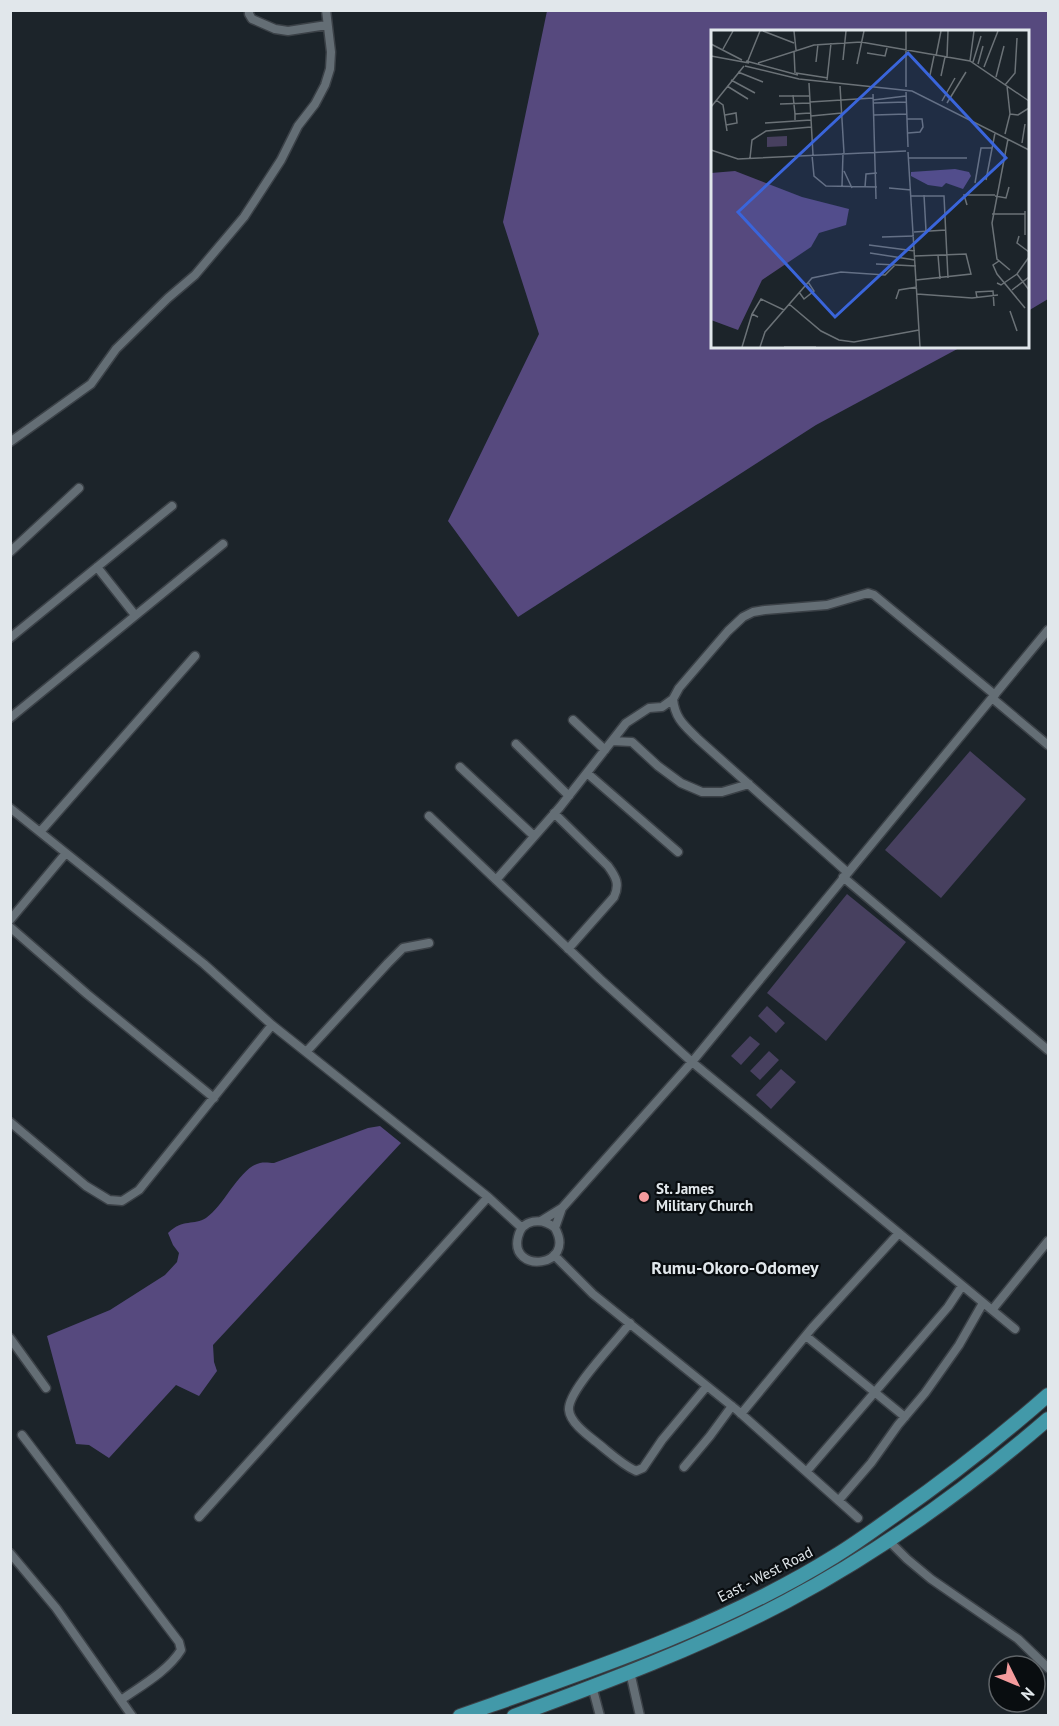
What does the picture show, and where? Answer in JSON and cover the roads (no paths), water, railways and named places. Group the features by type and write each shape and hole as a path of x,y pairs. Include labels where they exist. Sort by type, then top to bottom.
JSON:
{"main road":[{"name":"East - West Road","path":"460,1716 633,1654 700,1626 781,1586 835,1556 926,1494 972,1459 1048,1395"},
{"path":"514,1716 696,1645 787,1601 888,1541 983,1473 1048,1419"}],"street":[{"path":"249,10 252,19 275,29 288,31 327,25"},
{"path":"10,442 91,384 116,349 195,275 244,217 281,160 298,126 326,85 331,52 326,10"},
{"path":"10,552 78,488"},
{"path":"10,638 172,507"},
{"path":"10,718 223,544"},
{"path":"97,567 135,615"},
{"path":"1048,745 874,595 868,593 827,605 765,610 743,617 678,688 673,699 674,711 678,719 845,875 1048,1050"},
{"path":"541,1221 562,1208 692,1062 1048,630"},
{"path":"40,832 195,656"},
{"path":"496,880 569,795 626,723 649,708 662,706 673,699"},
{"path":"573,720 605,750"},
{"path":"612,741 632,742 681,783 702,792 722,792 749,784"},
{"path":"516,744 569,795"},
{"path":"460,767 534,836"},
{"path":"587,773 678,852"},
{"path":"10,808 204,964 272,1025 488,1197 522,1228"},
{"path":"554,813 608,866 615,875 618,889 614,897 568,949"},
{"path":"429,816 568,949 692,1062 1015,1329"},
{"path":"10,920 66,854"},
{"path":"10,927 87,994 214,1098"},
{"path":"307,1051 403,948 429,943"},
{"path":"10,1122 86,1186 109,1200 122,1201 139,1190 272,1025"},
{"path":"200,1517 488,1197"},
{"path":"555,1228 562,1208"},
{"path":"541,1221 555,1228 560,1242 558,1249 554,1255 542,1262 528,1260 522,1255 517,1241 519,1234 528,1223 541,1221"},
{"path":"741,1414 899,1233"},
{"path":"992,1310 1048,1241"},
{"path":"554,1255 593,1294 732,1406 858,1518"},
{"path":"807,1471 948,1308 962,1286"},
{"path":"839,1500 871,1463 959,1345 983,1303"},
{"path":"630,1323 573,1394 568,1409 572,1419 586,1434 636,1471 643,1468 662,1440 707,1386"},
{"path":"807,1336 905,1417"},
{"path":"10,1338 46,1388"},
{"path":"684,1467 710,1437 732,1406"},
{"path":"22,1435 179,1642 181,1650 176,1658 121,1700"},
{"path":"888,1541 932,1579 1018,1639 1048,1668"},
{"path":"10,1553 56,1608 132,1716"},
{"path":"630,1672 640,1716"},
{"path":"592,1686 600,1716"}],"place":[{"name":"St. James Military Church","path":"644,1197"}],"district":[{"name":"Rumu-Okoro-Odomey","path":"735,1267"}]}
